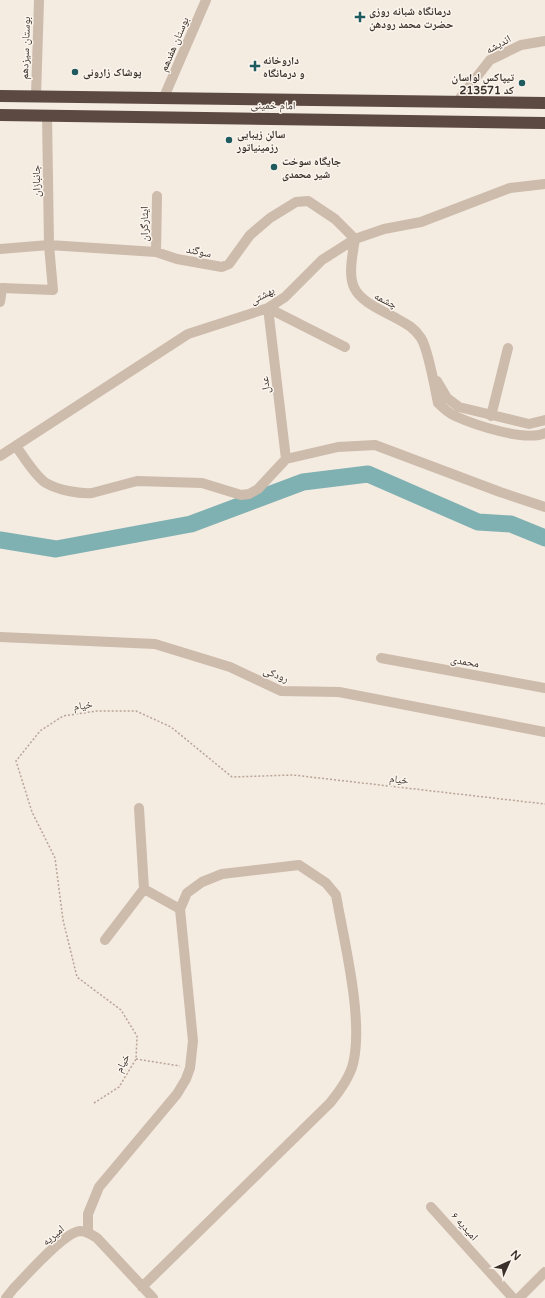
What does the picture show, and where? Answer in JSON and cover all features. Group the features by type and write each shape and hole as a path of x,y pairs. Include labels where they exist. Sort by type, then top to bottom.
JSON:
{"highway":[{"name":"امام خمینی","path":"0,96 545,103"},
{"path":"426,101 426,120"},
{"name":"امام خمینی","path":"0,115 426,120 545,123"}],"street":[{"name":"بوستان سیزدهم","path":"36,96 39,0"},
{"name":"بوستان هفدهم","path":"164,97 206,0"},
{"name":"اندیشه","path":"456,102 490,60 521,45 545,41"},
{"name":"جانبازان","path":"0,302 2,288 53,290 49,246 47,115"},
{"name":"بهشتی","path":"0,456 188,334 268,308 285,297 322,260 355,239 384,229 422,222 510,188 545,184"},
{"name":"ایثارگران","path":"156,252 157,196"},
{"name":"سوگند","path":"0,249 49,246 156,252 177,259 222,267 229,264 250,235 270,218 296,202 301,201 308,201 334,219 355,239"},
{"name":"چشمه","path":"355,239 349,268 352,287 366,303 408,324 422,339 432,373 438,403 446,411 455,416 514,435 530,436 545,433"},
{"path":"268,308 345,347"},
{"name":"عدل","path":"268,308 286,459"},
{"path":"492,416 508,348"},
{"name":"چشمه","path":"432,373 452,403 459,408 529,424 545,420"},
{"path":"16,446 46,483 85,494 137,481 202,483 241,495 249,494 258,489 286,459 338,447 379,445 500,492 545,507"},
{"name":"رودکی","path":"0,637 154,644 230,667 281,691 339,692 545,732"},
{"name":"محمدی","path":"381,658 545,688"},
{"path":"105,940 144,889 139,808"},
{"path":"142,1287 330,1103 342,1088 353,1066 357,1042 353,996 336,895 326,883 299,865 222,874 202,882 187,893 180,909 194,1041 190,1068 186,1080 177,1094 99,1187 88,1214 88,1232 107,1248 142,1287 153,1298"},
{"path":"144,889 180,909"},
{"name":"امیدیه ۶","path":"431,1207 512,1298"},
{"name":"امیریه","path":"6,1298 14,1288 66,1236 80,1231 88,1232"},
{"path":"519,1298 545,1272"}],"path":[{"name":"خیام","path":"94,1103 119,1087 136,1059 137,1036 121,1010 77,977 63,920 55,858 32,812 16,761 40,731 63,716 97,711 136,710 171,727 232,777 293,775 545,804"},
{"path":"136,1059 190,1068"}],"waterway":[{"path":"0,540 56,549 191,524 303,482 368,474 478,522 511,524 545,538"}],"place":[{"name":"درمانگاه شبانه روزی حضرت محمد رودهن","path":"360,17"},
{"name":"داروخانه و درمانگاه","path":"255,66"},
{"name":"پوشاک زارونی","path":"75,72"},
{"name":"تیپاکس لواسان کد 213571","path":"522,83"},
{"name":"سالن زیبایی رزمینیاتور","path":"229,140"},
{"name":"جایگاه سوخت شیر محمدی","path":"274,167"}]}
